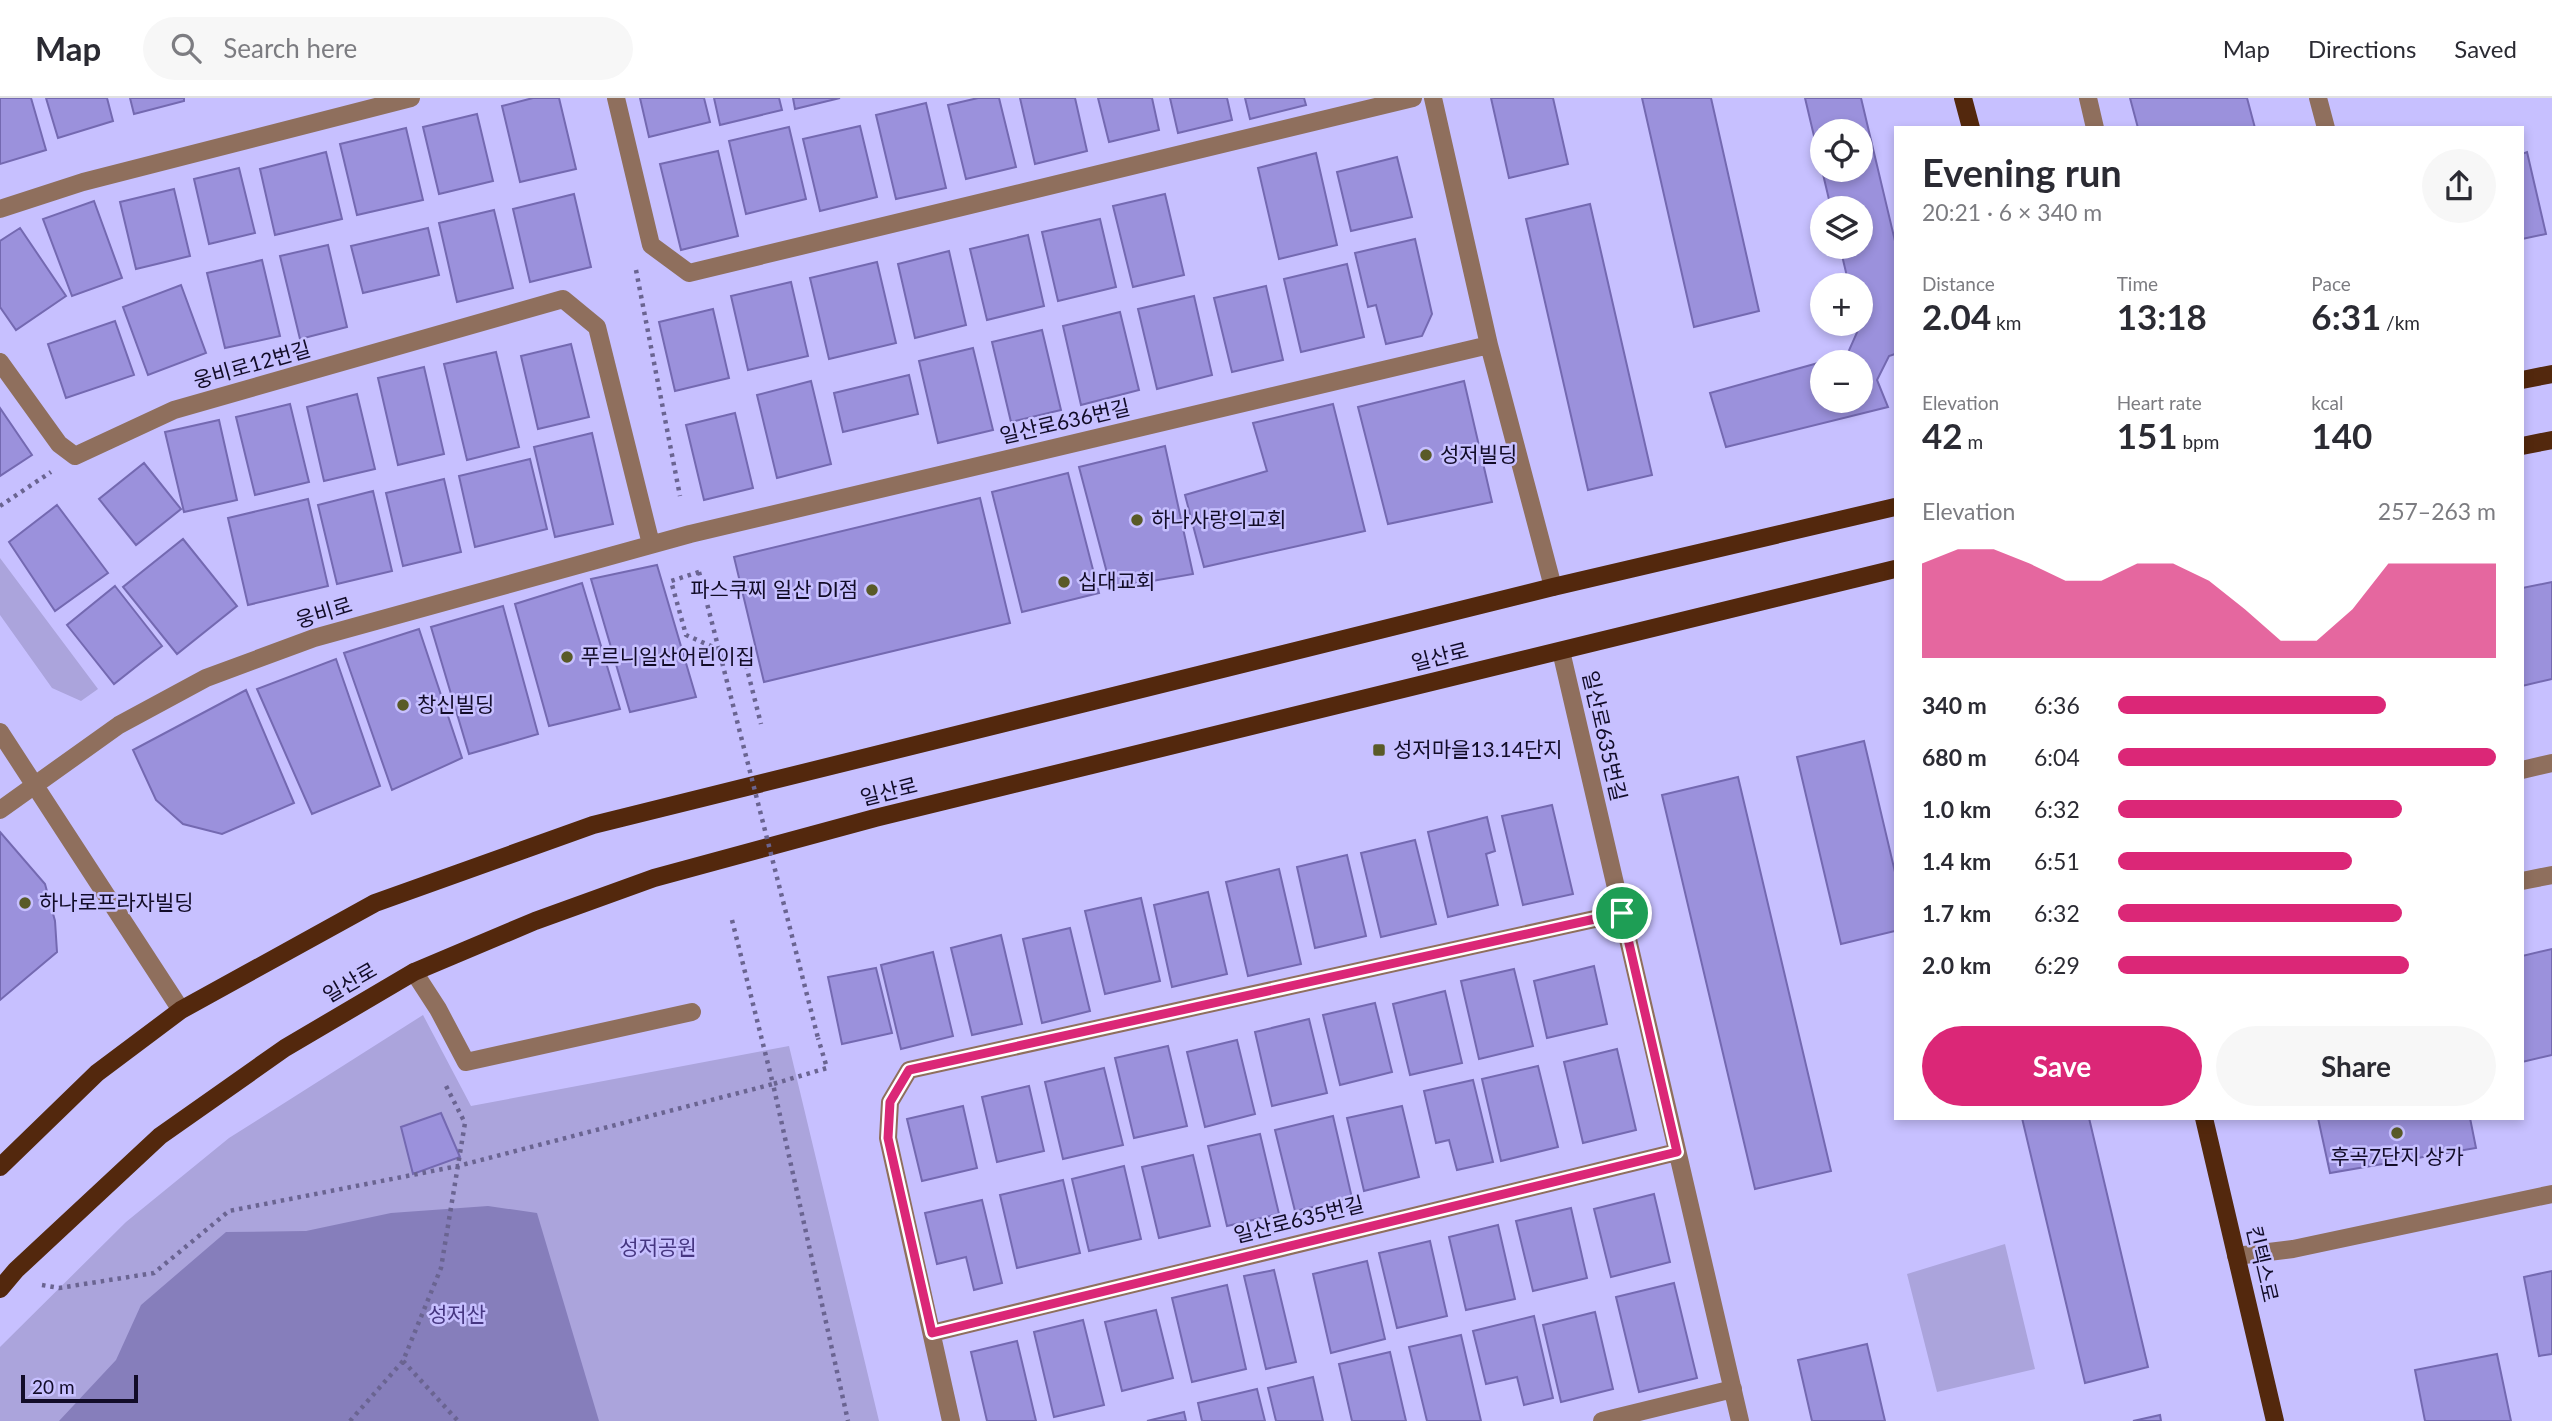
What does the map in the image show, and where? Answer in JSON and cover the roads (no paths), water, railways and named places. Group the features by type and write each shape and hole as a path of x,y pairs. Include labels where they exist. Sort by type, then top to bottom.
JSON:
{"main road":[{"path":"1963,98 1970,126"},
{"path":"2524,380 2552,374"},
{"path":"2524,446 2552,440"},
{"name":"일산로","path":"0,1167 97,1073 181,1010 375,903 593,825 1553,587 1894,507"},
{"name":"일산로","path":"0,1289 16,1270 160,1136 285,1048 414,972 535,921 654,878 875,818 1894,569"},
{"name":"킨텍스로","path":"2204,1120 2275,1421"}],"street":[{"path":"0,209 83,182 411,98"},
{"path":"616,98 651,245 689,274 1413,98"},
{"path":"1433,98 1489,345 1553,587"},
{"path":"2088,98 2095,126"},
{"path":"2318,98 2325,126"},
{"name":"웅비로12번길","path":"0,362 60,444 75,456 174,411 563,299 597,327 651,544"},
{"name":"일산로636번길","path":"651,544 1489,345"},
{"name":"웅비로","path":"0,810 119,724 206,678 314,638 651,544"},
{"name":"일산로635번길","path":"1560,651 1740,1421"},
{"path":"0,732 181,1010"},
{"path":"2524,770 2552,763"},
{"path":"2524,881 2552,875"},
{"path":"951,1421 888,1138 890,1102 909,1070 1622,913"},
{"path":"414,972 438,1009 466,1062 692,1012"},
{"name":"일산로635번길","path":"932,1333 1677,1152"},
{"path":"2236,1256 2293,1250 2552,1194"},
{"path":"1602,1421 1733,1389"}],"place":[{"name":"성저빌딩","path":"1426,455"},
{"name":"하나사랑의교회","path":"1137,520"},
{"name":"십대교회","path":"1064,582"},
{"name":"파스쿠찌 일산 DI점","path":"872,590"},
{"name":"푸르니일산어린이집","path":"567,657"},
{"name":"창신빌딩","path":"403,705"},
{"name":"성저마을13.14단지","path":"1379,750"},
{"name":"하나로프라자빌딩","path":"25,903"},
{"name":"후곡7단지 상가","path":"2397,1133"}],"park label":[{"name":"성저공원","path":"658,1248"},
{"name":"성저산","path":"457,1315"}]}
